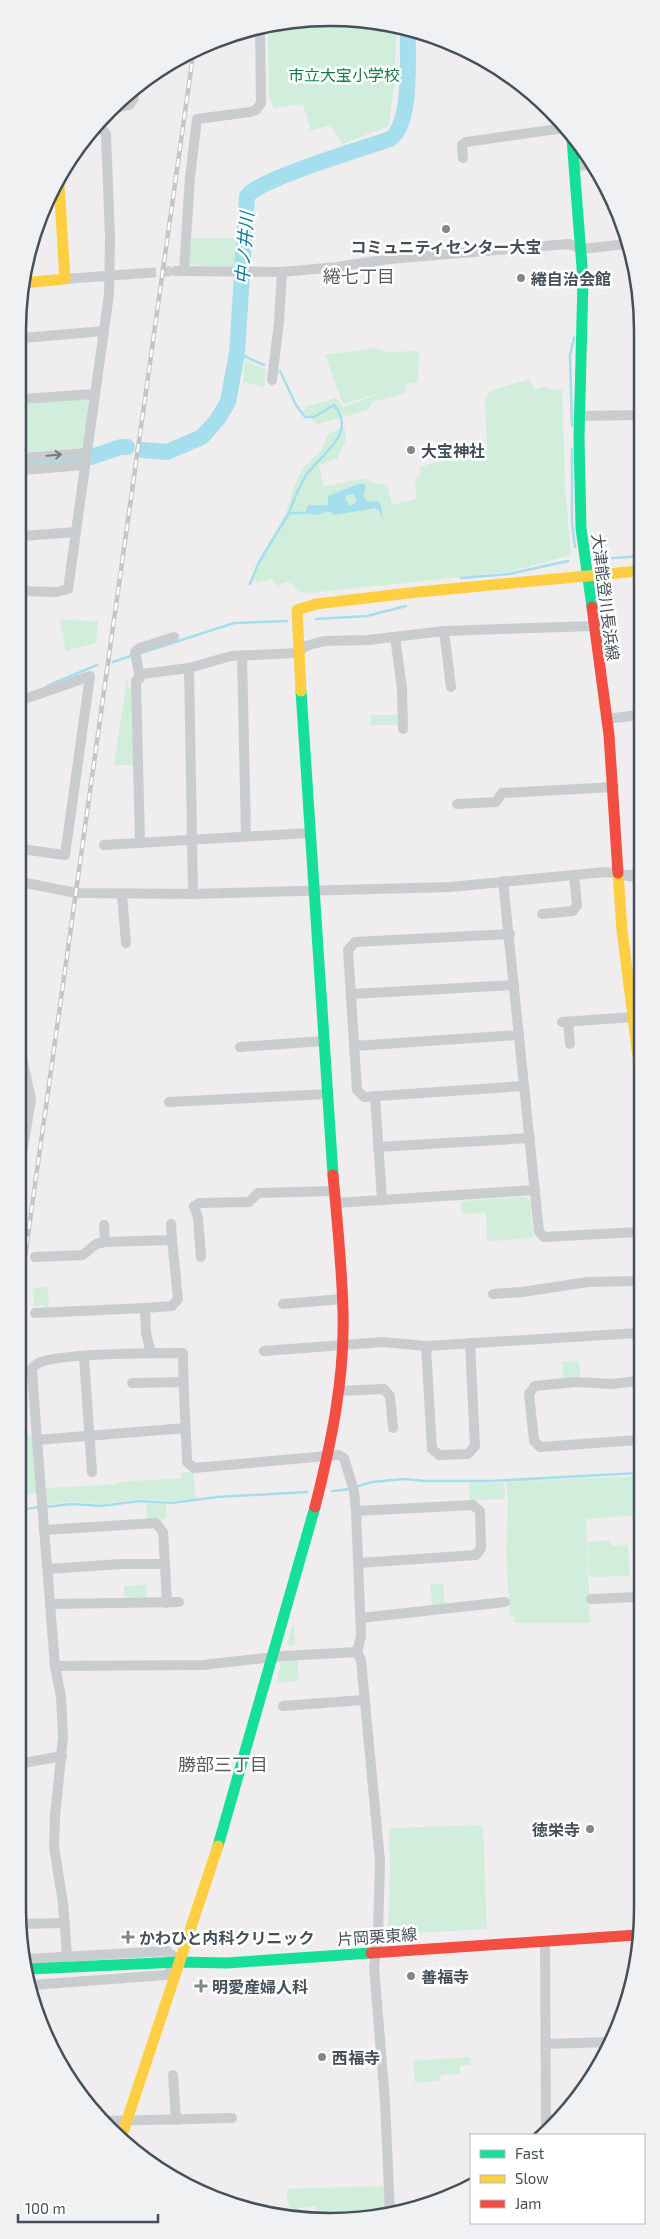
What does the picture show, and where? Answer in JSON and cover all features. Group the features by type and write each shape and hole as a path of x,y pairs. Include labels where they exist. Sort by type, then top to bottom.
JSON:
{"street":[{"path":"260,35 261,103 256,110 197,119 180,271 206,273 282,272 469,252 569,244 582,249 621,245"},
{"path":"26,591 56,592 68,589 111,276 106,134 103,129"},
{"path":"463,158 462,145 466,142 557,129"},
{"name":"大津能登川長浜線","path":"573,148 582,249 581,528 614,787 617,872 622,930 634,1017"},
{"path":"576,166 586,165"},
{"path":"60,193 65,279"},
{"path":"272,380 279,322 282,272"},
{"path":"30,282 146,274"},
{"path":"26,338 104,331"},
{"path":"26,399 94,394"},
{"path":"580,416 634,415"},
{"path":"26,458 86,453"},
{"path":"26,470 84,465"},
{"path":"26,536 76,532"},
{"path":"123,2131 229,1806 317,1500 327,1456 344,1344 309,833 297,610 316,604 634,571"},
{"path":"140,842 136,681 142,674 189,668 242,655 298,653 306,646 324,641 395,637 444,631 594,626"},
{"path":"444,631 452,687"},
{"path":"140,678 135,654 140,648 174,637"},
{"path":"395,637 402,688 403,730"},
{"path":"242,655 246,836"},
{"path":"189,668 192,894"},
{"path":"26,699 90,676 65,855 26,850"},
{"path":"606,719 634,716"},
{"path":"457,804 496,802 502,793 614,787"},
{"path":"104,845 309,833"},
{"path":"26,883 76,893 122,895 313,892 450,887 617,872 628,877 634,876"},
{"path":"542,914 573,911 577,905 574,875"},
{"path":"503,882 510,934 539,1232 544,1237 634,1232"},
{"path":"122,895 126,943"},
{"path":"510,934 355,942 348,950 357,1090 364,1097 524,1086"},
{"path":"351,994 514,985"},
{"path":"570,1044 565,1022 634,1017"},
{"path":"354,1046 519,1035"},
{"path":"240,1047 324,1041"},
{"path":"169,1102 328,1094"},
{"path":"375,1096 382,1200"},
{"path":"378,1148 530,1138"},
{"path":"201,1257 198,1218 194,1206 200,1203 249,1202 258,1194 382,1200 535,1190"},
{"path":"35,1313 172,1306 178,1299 171,1224"},
{"path":"104,1225 105,1242"},
{"path":"36,1257 83,1255 96,1244 105,1242 172,1240"},
{"path":"493,1294 522,1292 588,1282 634,1281"},
{"path":"283,1304 342,1298"},
{"path":"145,1308 151,1354"},
{"path":"264,1351 383,1342 426,1346 634,1332"},
{"path":"426,1346 432,1449 439,1455 468,1454 475,1446 470,1343"},
{"path":"67,1956 54,1847 55,1816 62,1756 61,1697 50,1604 32,1369 38,1363 84,1357 182,1353 187,1462 194,1468 339,1456 344,1458 354,1488 361,1636 357,1652 361,1660 380,1861 374,1967 383,2062 390,2207"},
{"path":"84,1357 92,1472"},
{"path":"634,1381 612,1384 576,1382 535,1386 529,1394 534,1441 540,1447 634,1440"},
{"path":"132,1383 183,1382"},
{"path":"338,1391 384,1389 390,1396 393,1428"},
{"path":"37,1440 186,1428"},
{"path":"356,1511 473,1505 480,1511 481,1548 476,1555 359,1563"},
{"path":"44,1530 156,1523 163,1532 167,1603"},
{"path":"48,1569 165,1564"},
{"path":"591,1599 634,1597"},
{"path":"50,1604 179,1602"},
{"path":"360,1618 505,1602"},
{"path":"56,1666 203,1664 271,1657 357,1652"},
{"path":"282,1706 364,1700"},
{"path":"26,1763 62,1756"},
{"path":"27,1924 64,1923"},
{"name":"片岡栗東線","path":"33,1969 179,1962 227,1962 632,1935"},
{"path":"545,1941 546,2123"},
{"path":"30,1958 167,1951 179,1962"},
{"path":"36,1985 166,1975 179,1962"},
{"path":"546,2044 602,2042"},
{"path":"173,2074 176,2120"},
{"path":"112,2120 232,2118"}],"green space":[{"name":"市立大宝小学校","path":"330,26 370,29 397,34 394,86 389,126 342,144 330,125 309,131 310,128 303,104 274,108 269,97 268,33"},
{"path":"192,238 239,238 236,266 189,264"},
{"path":"375,348 388,352 419,351 418,382 404,385 407,391 405,393 373,402 368,410 318,424 304,413 305,407 336,398 343,407 387,391 343,404 325,355"},
{"path":"245,360 266,370 264,387 243,382"},
{"path":"530,379 534,390 546,386 547,389 562,390 565,486 571,555 508,572 309,593 298,591 291,583 284,582 278,586 271,579 257,583 253,580 260,558 286,513 302,469 322,449 328,434 345,426 346,440 337,459 319,465 324,487 363,478 387,485 392,505 417,499 415,479 421,475 420,467 487,448 485,399 490,391"},
{"path":"87,399 90,402 84,445 80,448 26,453 26,404"},
{"path":"60,620 98,621 96,643 66,651"},
{"path":"127,678 129,689 132,689 134,765 114,765"},
{"path":"371,715 398,715 399,725 370,725"},
{"path":"525,1197 530,1201 533,1238 487,1241 486,1213 462,1214 461,1201"},
{"path":"48,1287 49,1308 46,1308 45,1305 34,1306 33,1288"},
{"path":"579,1361 580,1377 563,1379 562,1362"},
{"path":"26,1362 27,1362 26,1402"},
{"path":"32,1435 37,1493 26,1494 26,1436"},
{"path":"193,1472 196,1499 169,1501 139,1499 101,1504 71,1502 46,1505 45,1488 181,1478 181,1473"},
{"path":"634,1476 634,1515 586,1519 590,1623 515,1623 514,1615 510,1615 506,1552 508,1503 506,1482"},
{"path":"469,1483 504,1483 505,1499 470,1500"},
{"path":"146,1503 166,1504 166,1519 147,1520"},
{"path":"611,1540 611,1546 628,1545 630,1576 589,1577 588,1542"},
{"path":"443,1583 445,1604 432,1605 430,1584"},
{"path":"146,1585 147,1598 129,1599 129,1596 124,1596 124,1586"},
{"path":"294,1619 295,1645 287,1645"},
{"path":"297,1659 299,1681 276,1683 282,1660"},
{"path":"480,1825 483,1829 487,1929 394,1934 388,1928 389,1830 391,1828"},
{"path":"470,2057 470,2065 460,2066 460,2074 441,2075 440,2081 415,2083 413,2061"},
{"path":"385,2186 386,2208 330,2213 323,2213 322,2210 316,2211 315,2206 298,2208 298,2211 292,2210 287,2200 287,2189"}],"water":[{"path":"358,484 364,484 366,487 363,496 368,502 378,501 381,505 383,522 379,510 375,508 335,515 328,511 317,515 305,513 308,505 328,505 328,496","holes":["354,495 357,501 350,506 345,499 346,496"]}],"waterway":[{"name":"中ノ井川","path":"143,450 167,452 202,437 217,420 228,402 237,353 247,196 256,189 291,173 390,139 397,131 406,104 408,37"},
{"path":"572,426 570,355 574,338"},
{"path":"237,353 264,365"},
{"path":"280,371 296,405 305,417 314,417 334,405 340,415 342,425 335,443 304,478 289,513"},
{"name":"中ノ井川","path":"91,457 121,447 127,447"},
{"path":"572,449 572,522 575,547"},
{"name":"中ノ井川","path":"26,464 77,460"},
{"path":"250,584 258,564 289,513 305,513"},
{"path":"602,559 634,556"},
{"path":"461,578 509,574 568,561"},
{"path":"316,619 367,616 406,606"},
{"path":"138,654 234,623 287,621"},
{"path":"113,662 133,655"},
{"path":"47,686 97,665"},
{"path":"628,871 634,871"},
{"path":"355,1487 372,1482 404,1479 424,1481 492,1481 634,1473"},
{"path":"332,1491 350,1489"},
{"path":"45,1507 73,1504 101,1506 139,1501 171,1503 217,1497 307,1492"},
{"path":"26,1509 40,1507"}],"tunnel":[{"path":"146,273 175,271"}],"railway":[{"path":"26,1249 192,60"}],"traffic: fast":[{"path":"573,147 583,280 579,437 581,528 592,607"},
{"path":"301,691 333,1175"},
{"path":"218,1846 315,1507"},
{"path":"32,1969 179,1962 227,1963 371,1953"}],"traffic: slow":[{"path":"30,282 65,279 60,193"},
{"path":"301,691 297,610 316,604 418,592 634,571"},
{"path":"618,873 622,930 634,1025"},
{"path":"123,2131 218,1846"}],"traffic: jam":[{"path":"592,607 609,735 618,873"},
{"path":"315,1507 336,1411 342,1361 342,1295 333,1175"},
{"path":"371,1953 632,1935"}],"place":[{"name":"コミュニティセンター大宝","path":"446,229"},
{"name":"綣自治会館","path":"521,278"},
{"name":"大宝神社","path":"411,450"},
{"name":"徳栄寺","path":"590,1829"},
{"name":"かわひと内科クリニック","path":"128,1937"},
{"name":"善福寺","path":"411,1976"},
{"name":"明愛産婦人科","path":"201,1986"},
{"name":"西福寺","path":"322,2057"}],"district":[{"name":"綣七丁目","path":"359,276"},
{"name":"勝部三丁目","path":"223,1764"}]}
